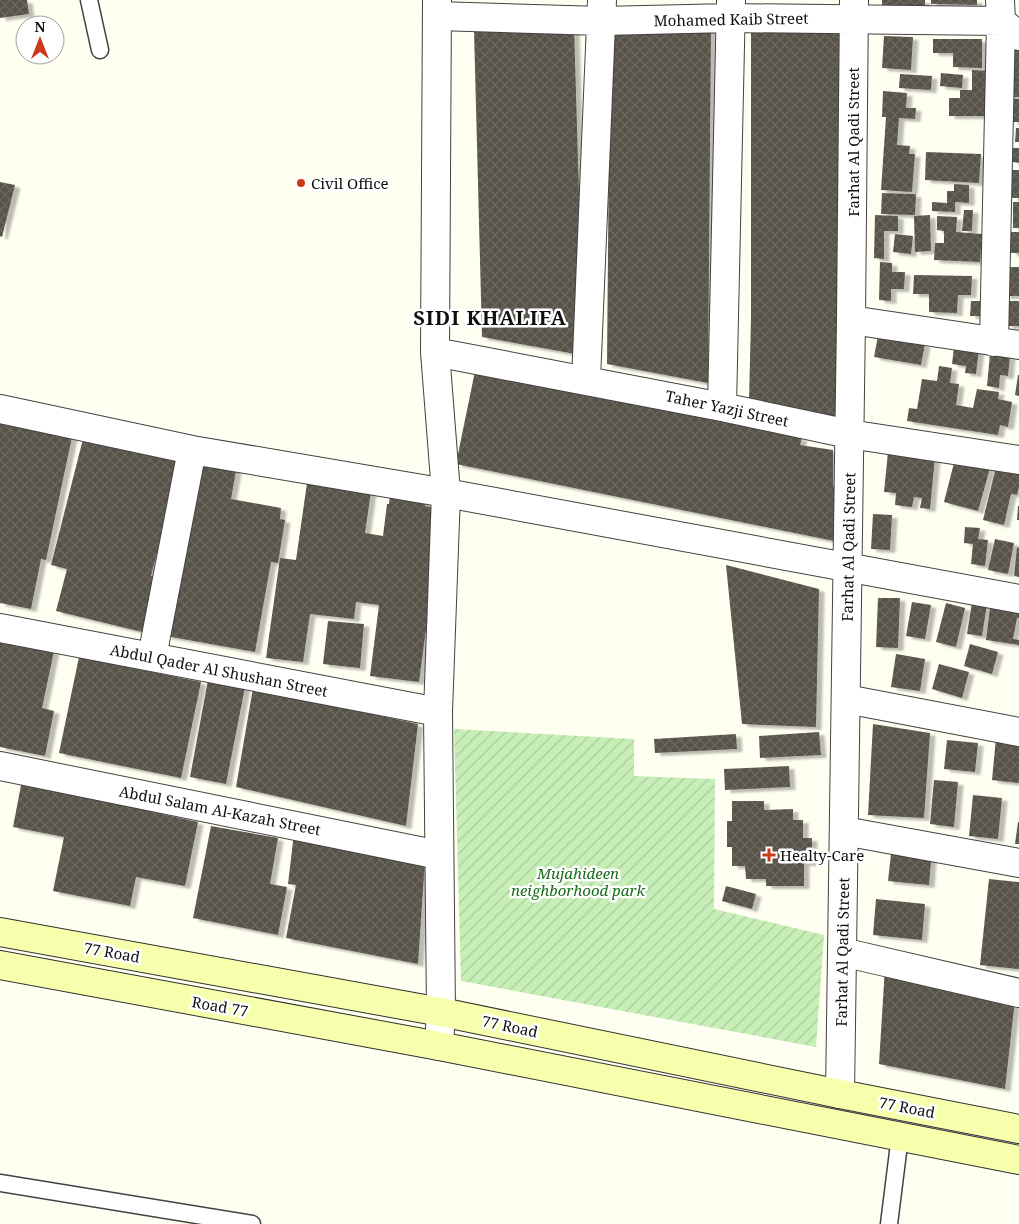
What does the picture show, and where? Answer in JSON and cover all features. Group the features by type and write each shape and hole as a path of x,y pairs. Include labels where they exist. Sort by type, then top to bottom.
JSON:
{"main road":[{"name":"77 Road","path":"0,932 441,1012 1019,1129"},
{"name":"Road 77","path":"0,965 439,1046 1019,1160"}],"street":[{"name":"Mohamed Kaib Street","path":"437,8 602,11 854,9 1007,19"},
{"path":"437,8 435,352 446,493 438,712 441,1012 439,1046"},
{"path":"722,407 730,9"},
{"name":"Farhat Al Qadi Street","path":"840,1094 854,9"},
{"path":"586,380 602,11"},
{"path":"851,320 1007,343 1007,19"},
{"name":"Taher Yazji Street","path":"435,352 586,380 849,434 1019,460"},
{"path":"0,409 192,450 446,493 1019,599"},
{"path":"152,657 192,450"},
{"name":"Abdul Qader Al Shushan Street","path":"0,628 438,712"},
{"path":"846,699 1019,732"},
{"name":"Abdul Salam Al-Kazah Street","path":"0,766 439,855"},
{"path":"844,831 1019,863"},
{"path":"842,952 1019,993"}],"lane":[{"path":"89,0 100,50"},
{"path":"889,1224 900,1136"},
{"path":"0,1183 252,1224"}],"green space":[{"name":"Mujahideen neighborhood park","path":"454,729 634,739 634,776 715,779 714,909 824,935 816,1047 461,981"}],"building":[{"path":"0,0 27,0 29,14 0,18"},
{"path":"882,0 925,0 925,7 882,9"},
{"path":"931,0 977,0 977,5 931,4"},
{"path":"751,22 852,22 846,422 749,402 751,318"},
{"path":"610,26 711,27 708,383 607,364"},
{"path":"574,27 582,292 581,355 482,337 474,30"},
{"path":"884,36 913,37 911,70 882,68"},
{"path":"933,39 982,39 982,68 953,67 953,53 933,53"},
{"path":"1008,45 1019,46 1019,97 1007,97"},
{"path":"972,70 993,71 993,116 949,116 949,98 960,98 960,90 972,90"},
{"path":"941,73 963,75 962,88 940,86"},
{"path":"900,74 932,76 931,90 899,88"},
{"path":"883,91 907,93 906,108 916,108 915,119 899,118 897,145 910,146 909,154 915,154 912,192 881,190 886,117 882,117"},
{"path":"1013,99 1019,99 1019,122 1012,122"},
{"path":"1016,128 1019,128 1019,142 1015,142"},
{"path":"1013,148 1019,148 1019,163 1013,162"},
{"path":"926,152 981,154 979,183 925,180"},
{"path":"1012,170 1019,170 1019,198 1012,198"},
{"path":"0,182 15,185 2,237 0,236"},
{"path":"954,184 969,185 969,203 955,202 955,212 932,211 932,202 947,203 947,191 954,191"},
{"path":"882,193 916,194 915,215 881,214"},
{"path":"1013,202 1019,202 1019,228 1013,228"},
{"path":"964,210 973,210 972,231 962,231"},
{"path":"875,215 898,216 898,231 884,231 884,259 874,258"},
{"path":"930,215 931,251 915,252 914,216"},
{"path":"937,216 957,217 956,232 982,234 980,262 934,260 935,243 944,243 944,231 937,230"},
{"path":"1007,232 1019,232 1019,253 1011,253 1011,247 1007,246"},
{"path":"895,234 913,236 911,254 893,252"},
{"path":"880,262 892,263 892,272 905,272 904,289 891,289 891,301 879,300"},
{"path":"1006,267 1019,267 1019,296 1005,296"},
{"path":"914,275 972,276 971,295 958,295 957,313 929,312 929,294 913,294"},
{"path":"971,301 985,301 985,316 970,316"},
{"path":"1007,301 1019,301 1019,326 1007,326"},
{"path":"878,336 925,344 921,365 874,357"},
{"path":"954,347 979,349 976,374 965,373 966,366 952,364"},
{"path":"990,354 1010,356 1008,376 1000,375 999,388 987,386"},
{"path":"939,366 952,368 950,383 959,384 956,405 973,408 977,389 999,392 998,399 1012,402 1008,427 1000,425 998,435 907,421 909,408 917,409 922,379 937,381"},
{"path":"475,371 802,438 800,445 833,450 833,486 850,489 839,542 456,464"},
{"path":"1019,375 1019,396 1015,395"},
{"path":"0,413 72,437 46,560 41,559 31,609 0,603"},
{"path":"84,435 181,459 151,576 157,577 142,632 56,611 67,569 51,565"},
{"path":"888,452 935,457 930,509 920,508 922,498 914,497 912,507 895,505 896,493 884,492"},
{"path":"198,457 237,465 231,499 281,508 280,519 285,520 278,563 271,562 255,652 166,636"},
{"path":"955,459 990,468 978,511 944,502"},
{"path":"997,463 1019,469 1017,495 1011,494 1004,525 983,520"},
{"path":"307,483 371,492 365,533 383,536 390,493 426,498 425,506 442,509 419,682 370,676 379,605 356,602 354,619 310,614 303,662 266,658 280,558 296,560"},
{"path":"1018,506 1019,520 1017,520"},
{"path":"873,514 892,515 890,550 871,549"},
{"path":"965,527 980,528 978,539 988,540 985,566 971,564 973,544 964,543"},
{"path":"995,539 1014,543 1008,574 988,570"},
{"path":"1017,547 1019,548 1019,577 1014,576"},
{"path":"726,565 819,589 816,727 742,724"},
{"path":"878,598 900,598 898,648 876,647"},
{"path":"991,600 1019,603 1019,618 1017,618 1013,639 1019,640 1019,645 986,640"},
{"path":"912,602 931,605 925,639 906,636"},
{"path":"972,602 987,604 982,636 967,634"},
{"path":"946,603 965,608 956,647 936,642"},
{"path":"328,621 364,624 360,668 323,664"},
{"path":"0,640 54,651 42,708 54,711 45,756 0,747"},
{"path":"970,644 998,652 992,674 964,666"},
{"path":"896,654 925,659 920,691 891,687"},
{"path":"79,657 201,682 181,778 59,753"},
{"path":"939,664 969,672 962,698 932,689"},
{"path":"208,680 245,687 226,784 190,777"},
{"path":"253,688 418,724 406,826 236,787"},
{"path":"873,724 930,733 924,818 868,815"},
{"path":"819,732 821,755 760,758 759,736"},
{"path":"736,734 737,749 655,753 654,739"},
{"path":"996,738 1019,741 1019,783 992,780"},
{"path":"947,740 978,743 975,772 944,769"},
{"path":"789,766 790,787 725,790 724,769"},
{"path":"22,780 154,806 153,812 198,822 185,886 136,877 130,906 53,891 64,837 13,827"},
{"path":"934,780 958,782 954,827 930,824"},
{"path":"973,795 1002,798 998,839 969,836"},
{"path":"732,801 764,801 764,810 793,809 793,820 803,820 803,838 812,838 812,863 804,863 804,886 766,886 766,879 746,879 745,866 732,866 732,847 727,847 727,821 732,821"},
{"path":"1018,822 1019,844 1015,844"},
{"path":"211,826 278,838 270,884 287,887 278,935 193,918"},
{"path":"294,833 425,860 418,964 286,938 296,885 288,884"},
{"path":"892,845 932,849 929,885 888,881"},
{"path":"989,879 1019,882 1019,969 980,965"},
{"path":"726,886 756,894 752,909 722,901"},
{"path":"876,899 925,904 922,940 873,935"},
{"path":"885,967 1017,982 1005,1089 879,1064"}],"place":[{"name":"Civil Office","path":"301,183"},
{"name":"Healty-Care","path":"769,855"}],"district":[{"name":"SIDI KHALIFA","path":"490,317"}]}
